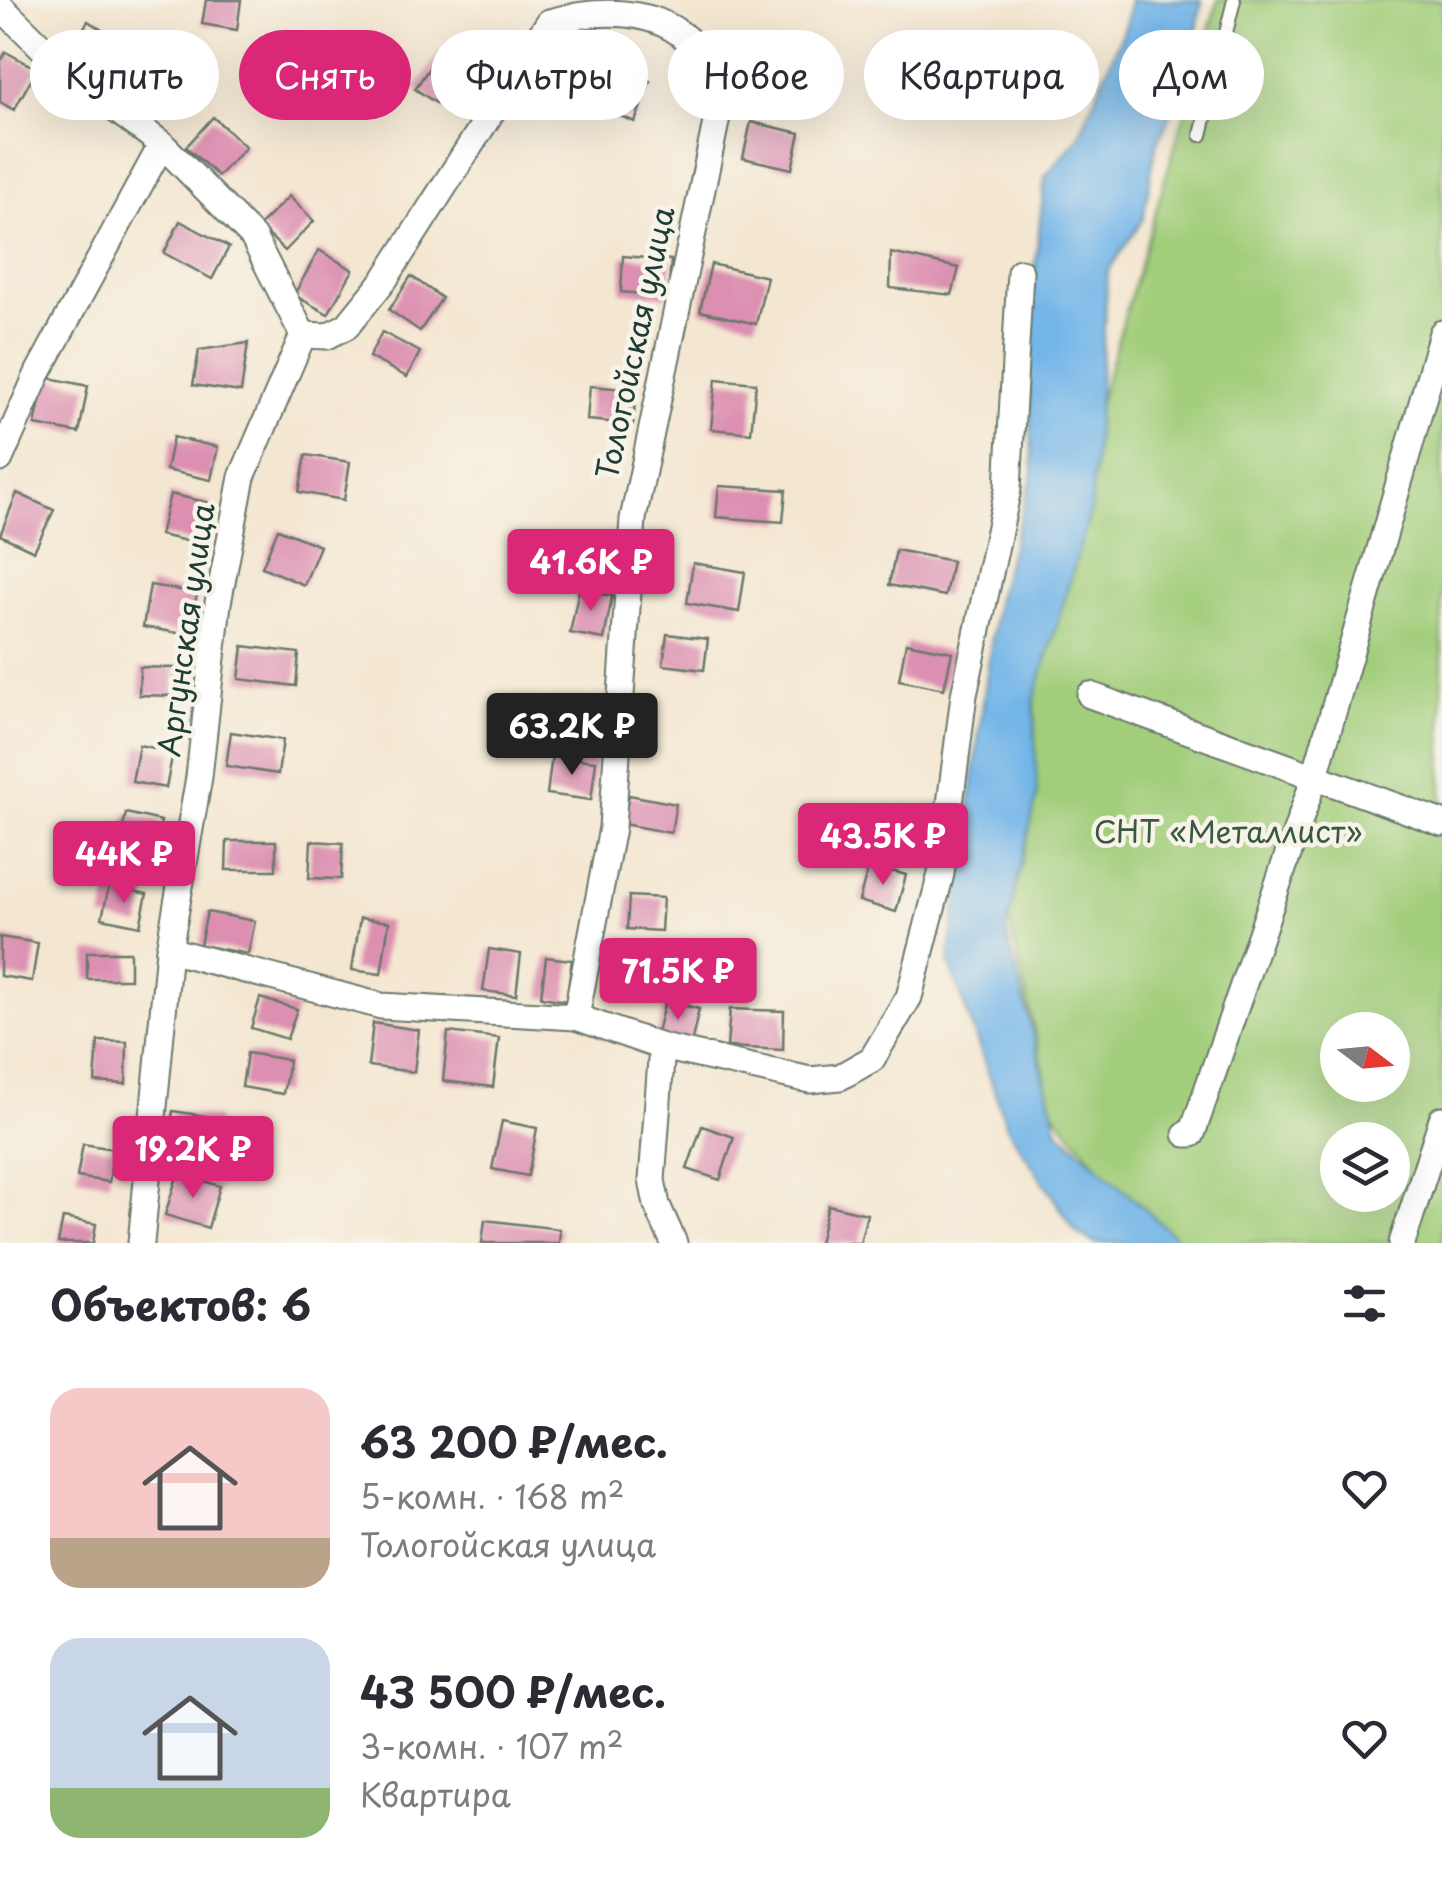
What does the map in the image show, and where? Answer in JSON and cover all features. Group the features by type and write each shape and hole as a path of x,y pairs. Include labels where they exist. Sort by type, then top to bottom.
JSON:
{"street":[{"path":"0,6 72,76 162,144 252,236 303,334"},
{"name":"Тологойская улица","path":"303,334 328,336 347,326 385,280 549,22 572,16 626,13 651,19 685,37 712,66 719,108 633,519 612,828 576,1017"},
{"path":"0,460 38,373 162,144"},
{"path":"169,950 381,1006 576,1017 662,1047 810,1080 840,1076 872,1059 908,997 940,874 964,695 1008,488 1020,272"},
{"path":"1186,1134 1192,1134 1314,779 1442,333"},
{"name":"Аргунская улица","path":"141,1243 169,950 199,777 218,603 242,476 303,334"},
{"path":"1090,694 1442,823"},
{"path":"662,1047 652,1180 657,1206 674,1243"},
{"path":"1402,1243 1442,1119"}],"lane":[{"path":"1200,135 1234,0"}],"green space":[{"name":"СНТ «Металлист»","path":"1218,0 1442,0 1442,1243 1161,1243 1053,1111 1009,920 1030,637 1183,120 1264,120 1264,30 1209,30"}],"water":[{"path":"1130,0 1202,0 1197,30 1124,30"},
{"path":"1119,41 1119,120 1168,120 1156,146 1143,219 1108,271 1091,510 1034,701 1037,796 1006,931 1058,1130 1182,1243 1094,1243 1076,1232 1007,1127 949,961 997,597 1033,474 1027,340 1045,177 1078,138 1086,120 1099,120 1099,89"}],"building":[{"path":"206,0 241,0 237,30 202,24"},
{"path":"88,21 102,30 82,30"},
{"path":"6,52 30,65 30,81 14,110 0,102 0,62"},
{"path":"431,65 431,100 415,89"},
{"path":"210,120 216,120 246,147 218,176 186,147"},
{"path":"751,122 800,133 792,169 743,158"},
{"path":"289,196 314,221 285,251 259,226"},
{"path":"180,221 229,247 212,279 164,253"},
{"path":"319,250 353,270 328,314 294,295"},
{"path":"891,253 959,268 952,295 890,288"},
{"path":"623,256 671,260 668,296 621,292"},
{"path":"711,264 767,277 756,324 700,311"},
{"path":"411,276 442,298 420,331 389,310"},
{"path":"382,332 420,352 407,377 369,357"},
{"path":"248,343 241,392 193,385 199,350"},
{"path":"45,377 88,386 79,433 35,425"},
{"path":"716,379 756,383 751,433 711,429"},
{"path":"590,386 636,390 633,424 587,420"},
{"path":"173,437 218,447 211,480 166,470"},
{"path":"306,455 350,462 344,500 299,492"},
{"path":"719,486 786,490 783,522 716,517"},
{"path":"17,493 54,510 34,551 0,535"},
{"path":"170,494 210,503 200,544 160,535"},
{"path":"278,529 320,546 304,585 262,567"},
{"path":"896,550 952,561 945,596 889,585"},
{"path":"693,563 745,572 739,612 687,603"},
{"path":"150,585 197,593 190,635 143,627"},
{"path":"579,589 612,596 604,639 570,633"},
{"path":"667,634 708,639 704,670 663,665"},
{"path":"906,643 952,652 944,689 899,680"},
{"path":"243,646 299,653 296,686 239,679"},
{"path":"140,667 175,668 174,696 139,695"},
{"path":"231,732 283,740 278,774 226,766"},
{"path":"139,745 173,752 166,788 132,782"},
{"path":"552,756 596,761 591,800 547,794"},
{"path":"629,795 676,804 671,833 623,824"},
{"path":"126,813 161,821 153,859 118,851"},
{"path":"227,841 276,841 276,870 226,870"},
{"path":"311,841 343,843 341,879 309,878"},
{"path":"869,865 906,875 896,912 859,901"},
{"path":"109,886 147,894 140,926 102,918"},
{"path":"629,896 663,898 661,931 627,929"},
{"path":"207,912 255,921 248,954 200,945"},
{"path":"360,918 389,922 381,974 352,970"},
{"path":"0,937 38,943 32,981 0,976"},
{"path":"489,949 521,954 516,995 483,991"},
{"path":"87,952 130,952 130,979 87,979"},
{"path":"546,957 572,960 566,1001 541,997"},
{"path":"260,998 297,1009 287,1039 251,1028"},
{"path":"665,1001 699,1009 691,1044 656,1036"},
{"path":"730,1009 784,1011 783,1050 727,1047"},
{"path":"373,1023 419,1030 414,1072 368,1066"},
{"path":"448,1032 499,1038 493,1087 443,1081"},
{"path":"98,1041 127,1042 126,1084 95,1082"},
{"path":"247,1053 289,1060 283,1094 242,1087"},
{"path":"173,1111 218,1118 213,1148 168,1140"},
{"path":"502,1121 537,1128 528,1176 492,1169"},
{"path":"702,1126 734,1137 720,1180 687,1169"},
{"path":"83,1144 114,1149 109,1182 77,1177"},
{"path":"178,1173 220,1186 208,1228 165,1215"},
{"path":"828,1205 867,1214 860,1243 819,1243"},
{"path":"63,1218 96,1224 93,1243 58,1243"},
{"path":"485,1220 560,1229 559,1243 482,1243"}]}
